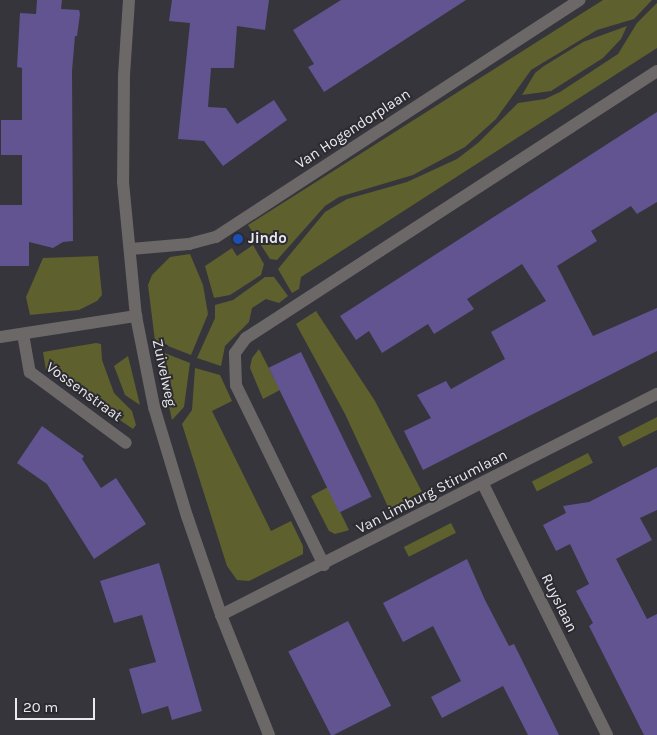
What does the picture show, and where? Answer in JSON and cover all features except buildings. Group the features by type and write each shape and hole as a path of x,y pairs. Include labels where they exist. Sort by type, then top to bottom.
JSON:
{"street":[{"name":"Zuivelweg","path":"129,0 124,76 123,182 131,248 136,316 154,407 221,615 269,735"},
{"name":"Van Hogendorplaan","path":"131,248 189,244 216,237 579,0"},
{"path":"324,565 236,385 234,353 246,338 657,71"},
{"path":"0,337 136,316"},
{"name":"Vossenstraat","path":"23,334 30,372 126,442"},
{"name":"Van Limburg Stirumlaan","path":"221,615 324,565 657,394"},
{"name":"Ruyslaan","path":"483,484 607,735"}],"green space":[{"path":"603,0 652,0 634,19 597,30 531,70 496,119 465,147 413,175 339,197 325,206 277,260 270,259 248,225"},
{"path":"657,3 657,48 301,277 299,289 292,293 278,269 325,212 347,199 407,182 457,159 478,143 518,103 545,99 560,92 618,54 637,23"},
{"path":"627,26 621,39 603,58 551,91 522,95 535,73 544,66 583,42"},
{"path":"253,245 264,264 261,275 230,295 214,298 205,266 232,248 237,256"},
{"path":"190,254 203,285 208,314 191,355 155,341 148,285 152,275 170,257"},
{"path":"98,256 102,295 97,301 79,310 30,315 26,297 43,258"},
{"path":"265,277 274,277 288,296 279,303 266,299 252,308 249,322 225,346 221,366 197,358 215,318 215,305 233,300"},
{"path":"316,311 375,401 422,492 389,509 345,414 296,324"},
{"path":"96,343 101,344 102,360 114,393 132,411 136,425 133,429 46,370 43,352"},
{"path":"259,349 280,390 263,399 250,368 252,358"},
{"path":"157,350 190,363 184,407 172,420"},
{"path":"128,356 140,405 125,395 114,366"},
{"path":"195,368 220,375 232,401 212,411 271,531 291,521 303,546 303,554 249,581 237,580 227,566 182,424 192,410"},
{"path":"657,417 657,430 623,447 618,437"},
{"path":"588,453 593,463 537,491 532,482"},
{"path":"328,487 349,530 335,534 329,531 311,496"},
{"path":"451,523 456,533 409,557 404,547"}],"place":[{"name":"Jindo","path":"238,239"}]}
